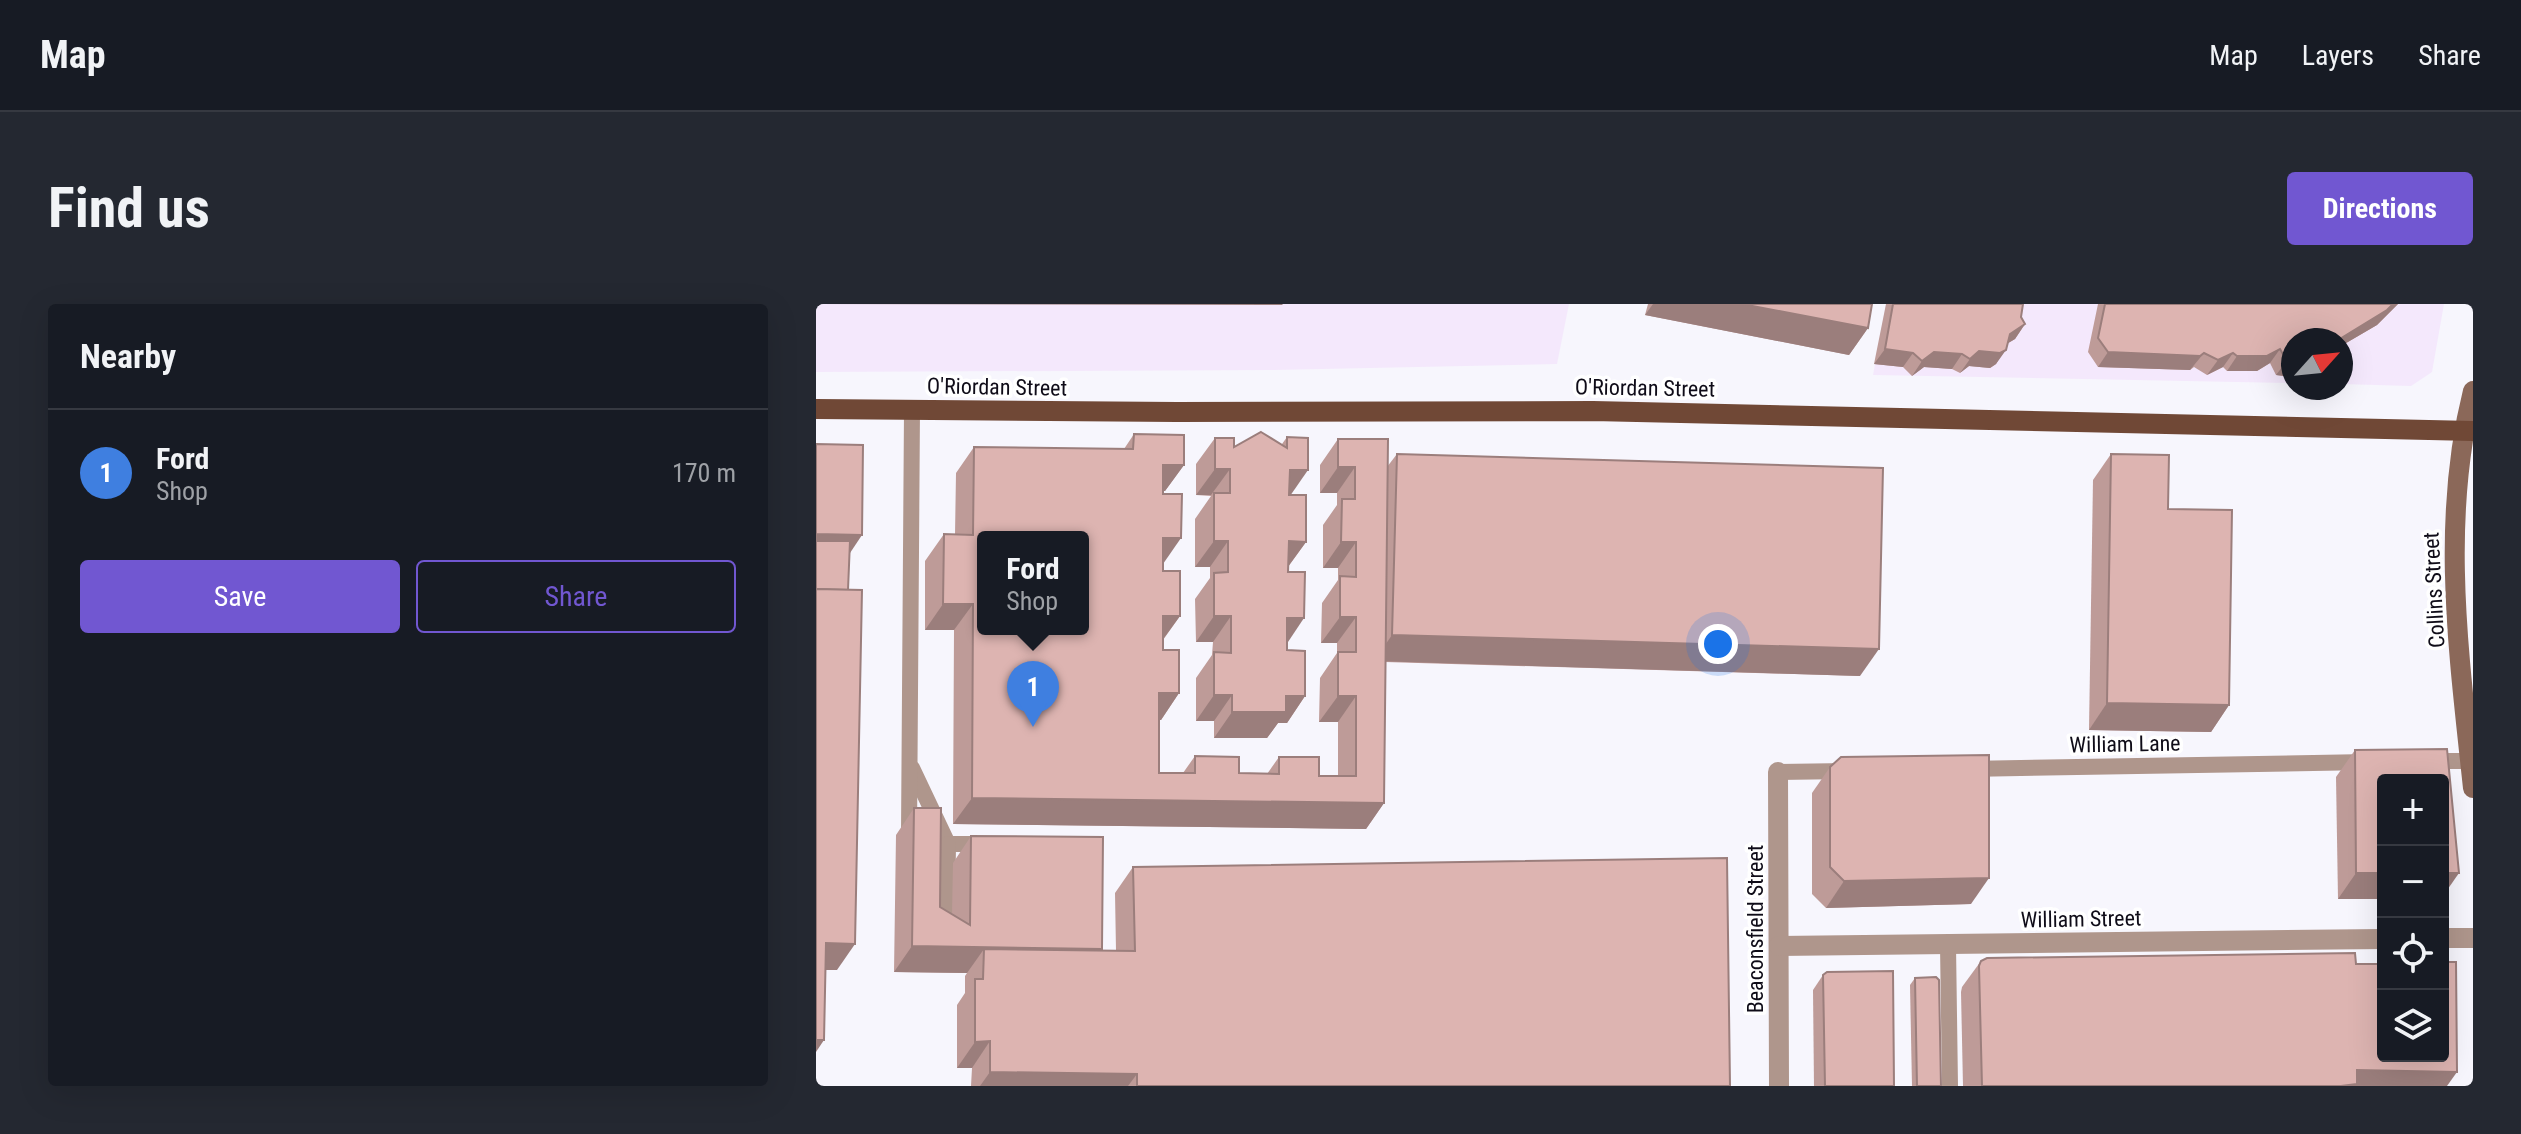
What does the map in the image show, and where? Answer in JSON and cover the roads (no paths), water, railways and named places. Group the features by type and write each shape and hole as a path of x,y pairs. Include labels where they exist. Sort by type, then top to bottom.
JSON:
{"main road":[{"name":"O'Riordan Street","path":"816,409 1240,413 1593,411 2468,431"}],"street":[{"name":"Collins Street","path":"2473,391 2453,541 2473,788"},
{"name":"Beaconsfield Street","path":"1778,772 1779,1086"},
{"path":"2449,938 2473,938"},
{"name":"William Street","path":"1779,946 2377,939"}],"lane":[{"path":"909,834 912,410"},
{"name":"William Lane","path":"1950,769 2472,761"},
{"path":"910,763 948,844 947,921 952,929"},
{"path":"1778,772 1872,771"},
{"path":"948,844 1006,844"},
{"path":"1948,945 1950,1086"}],"place":[{"name":"Ford","path":"1033,727"}]}
